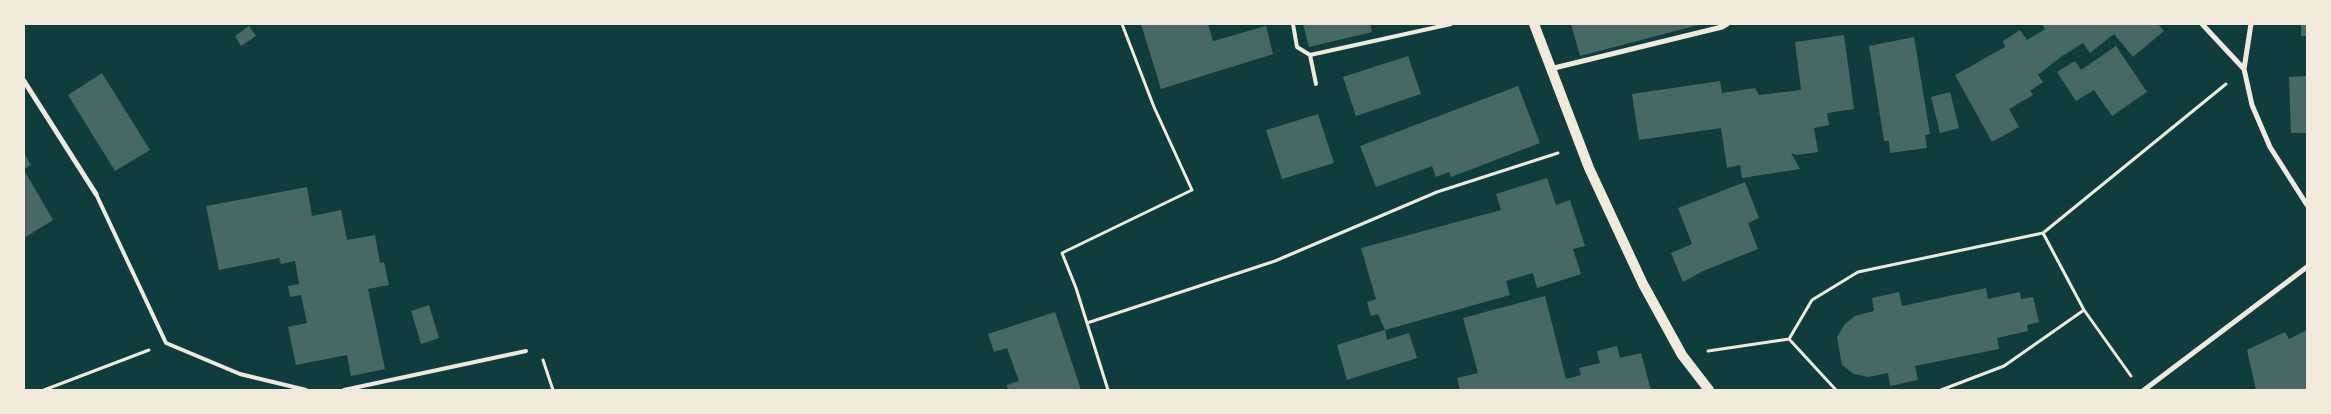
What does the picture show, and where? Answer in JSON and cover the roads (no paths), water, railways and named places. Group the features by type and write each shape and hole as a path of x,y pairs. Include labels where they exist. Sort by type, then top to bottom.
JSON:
{"main road":[{"path":"1534,24 1580,145 1643,284 1682,355 1709,390"}],"street":[{"path":"1550,69 1722,27 1727,24"},
{"path":"2202,24 2244,69"},
{"path":"2250,24 2244,69 2252,105 2270,147 2307,205"},
{"path":"24,81 96,194"},
{"path":"2144,390 2307,267"}],"lane":[{"path":"1293,24 1297,47 1310,55 1451,24"},
{"path":"1310,55 1316,84"},
{"path":"96,194 166,343 240,374 306,390"},
{"path":"344,390 526,351"}]}
